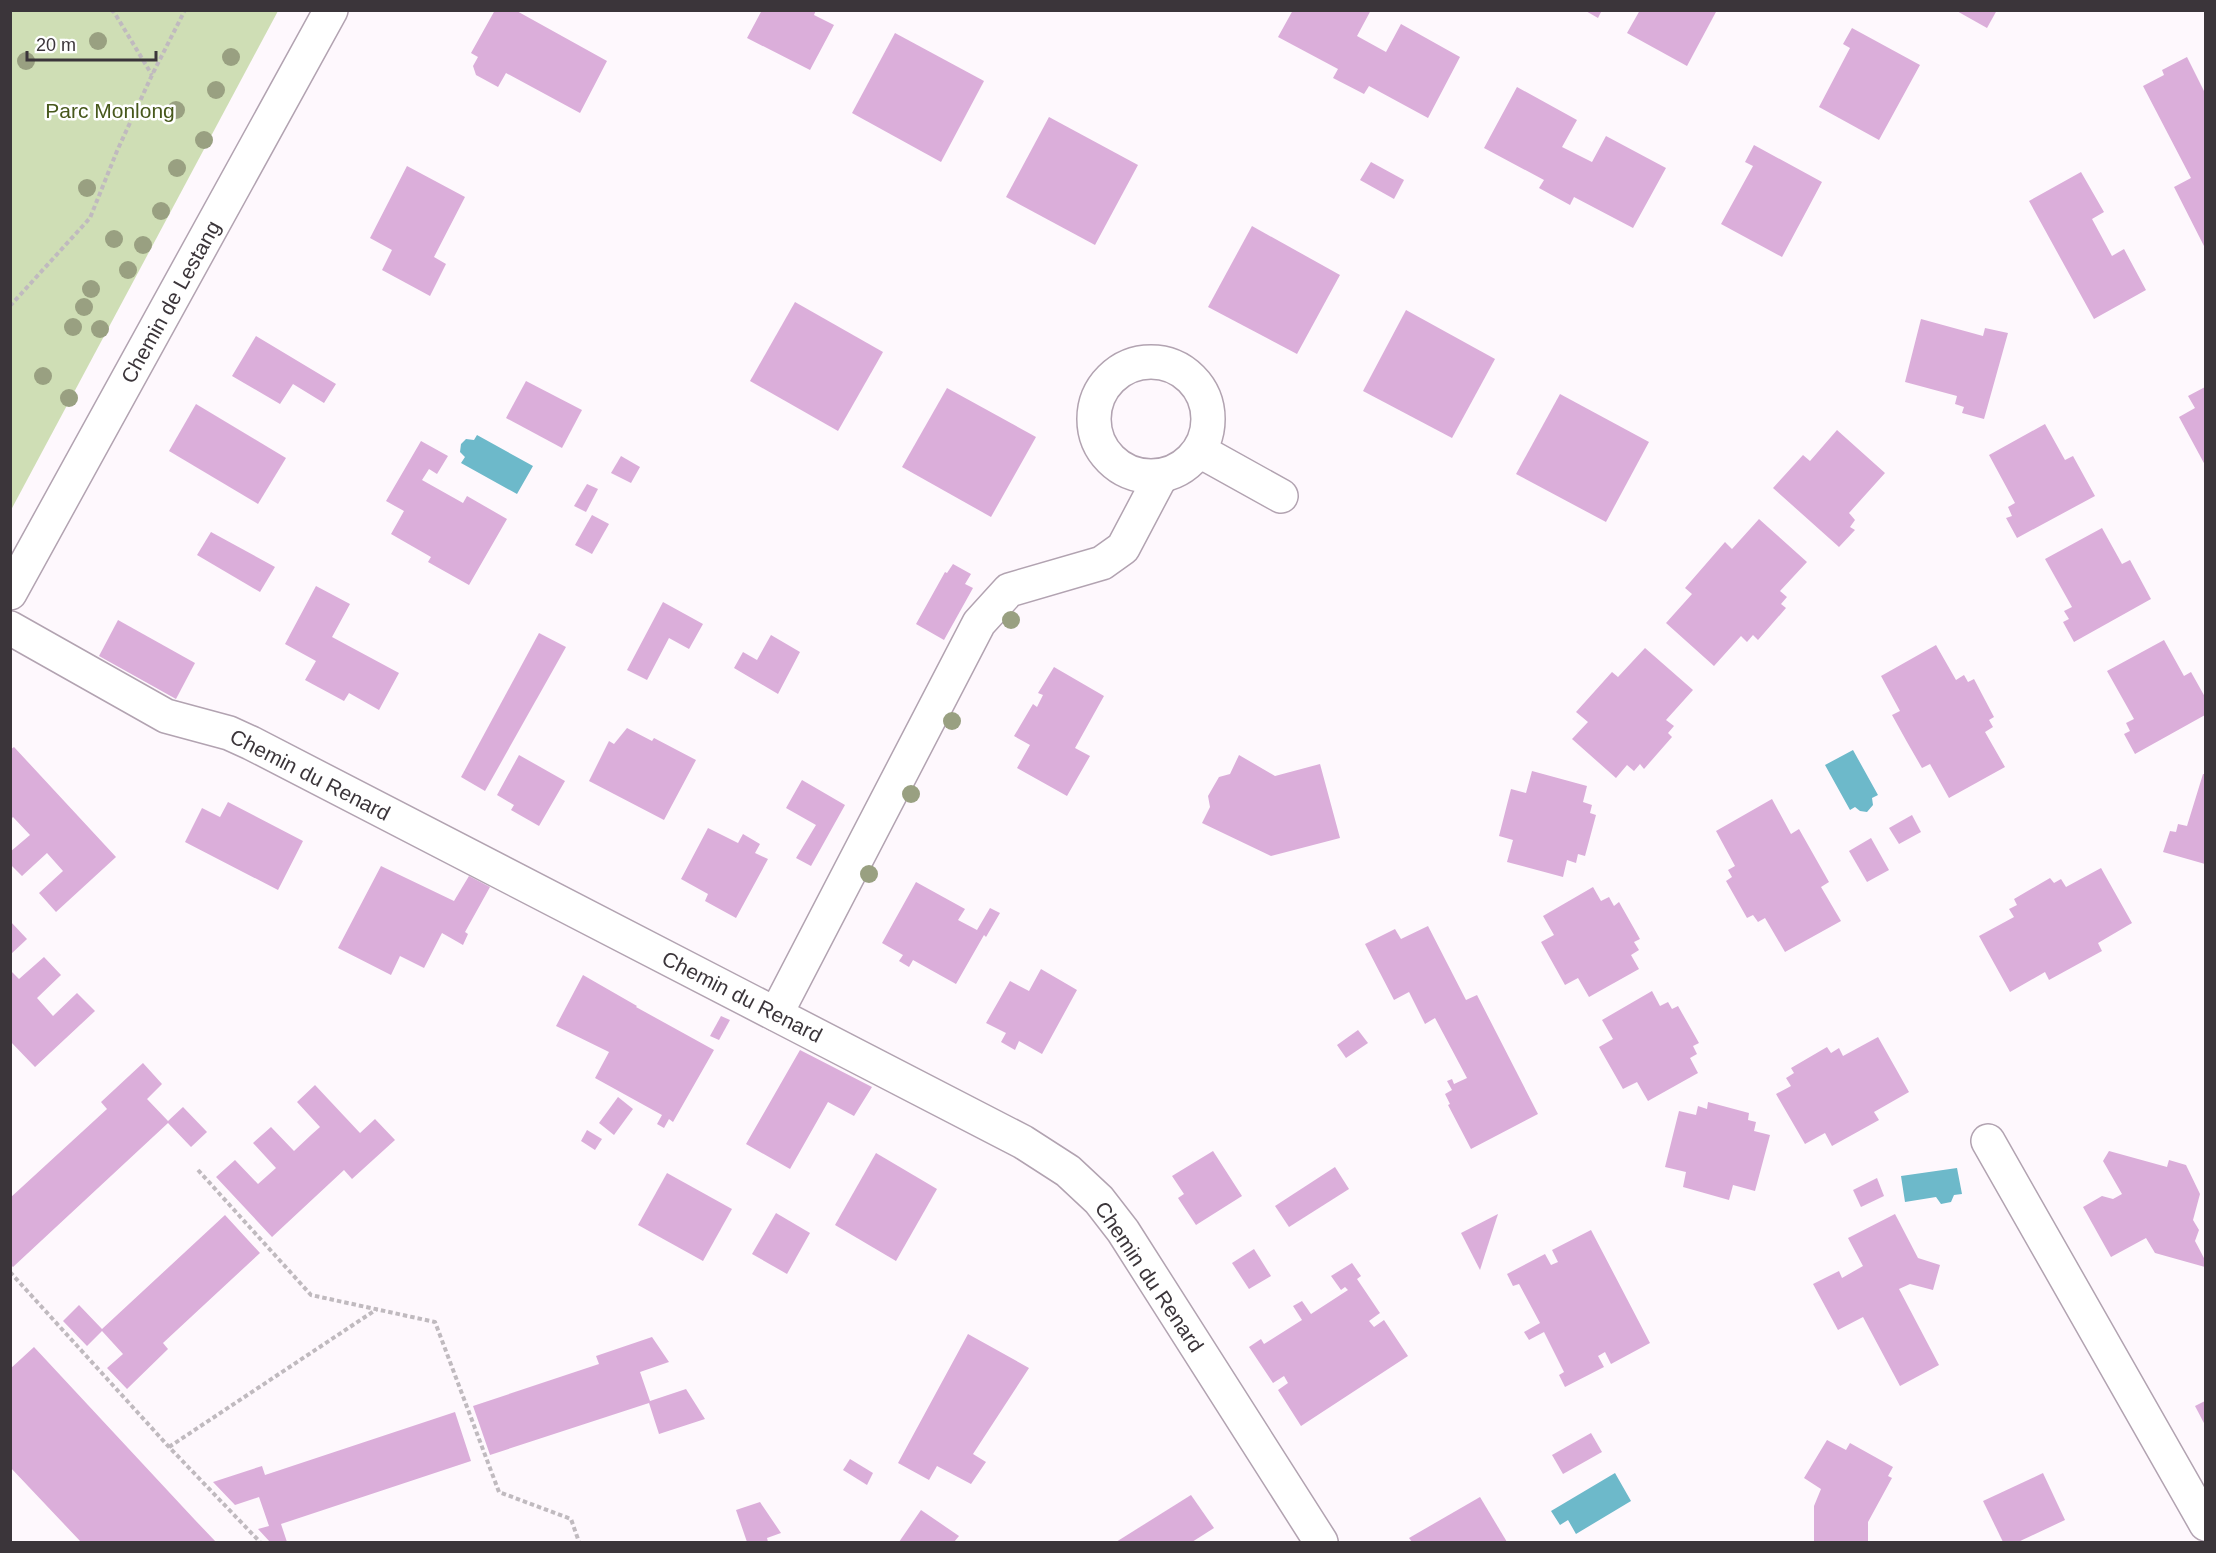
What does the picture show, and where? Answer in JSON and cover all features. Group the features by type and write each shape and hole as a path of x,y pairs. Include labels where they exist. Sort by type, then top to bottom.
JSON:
{"street":[{"name":"Chemin de Lestang","path":"10,593 331,10"},
{"path":"1158,361 1177,367 1193,378 1204,395 1209,414 1207,434 1200,452 1189,463 1161,476 1141,476 1123,469 1108,456 1097,440 1094,420 1096,401 1106,383 1120,370 1138,362 1158,361"},
{"path":"1200,452 1281,496"},
{"path":"776,1014 979,623 1009,590 1102,563 1123,548 1161,476"},
{"name":"Chemin du Renard","path":"10,628 166,716 219,729 252,743 1023,1142 1068,1171 1099,1200 1123,1231 1321,1542"},
{"path":"1988,1141 2205,1524"}],"path":[{"path":"111,10 152,75"},
{"path":"10,306 90,218 117,151 185,10"},
{"path":"198,1170 311,1294 435,1322 499,1492 570,1519 579,1542"},
{"path":"10,1272 260,1542"},
{"path":"170,1447 377,1309"}],"green space":[{"name":"Parc Monlong","path":"10,11 278,11 11,510"}],"water":[{"path":"477,435 533,466 517,494 461,463 465,457 460,452 461,444 466,439 474,440"},
{"path":"1853,750 1878,795 1872,798 1873,805 1867,812 1855,807 1850,810 1825,765"},
{"path":"1957,1168 1962,1194 1954,1195 1951,1202 1941,1204 1936,1197 1905,1202 1901,1176"},
{"path":"1615,1473 1631,1501 1576,1534 1568,1520 1560,1525 1551,1511"}],"building":[{"path":"495,10 515,10 607,61 580,113 506,73 498,87 476,75 473,66 478,57 471,53"},
{"path":"762,10 816,10 814,15 834,25 810,70 747,38"},
{"path":"1293,10 1371,10 1357,36 1386,52 1401,24 1460,57 1428,118 1369,86 1364,94 1333,78 1338,69 1278,37"},
{"path":"1584,10 1602,10 1598,18"},
{"path":"1640,10 1717,10 1687,66 1627,33"},
{"path":"1955,10 1997,10 1987,28"},
{"path":"1852,28 1920,65 1879,140 1819,107 1850,48 1843,44"},
{"path":"895,33 984,81 941,162 852,113"},
{"path":"2187,57 2205,93 2205,248 2174,187 2191,178 2143,86 2164,75 2162,70"},
{"path":"1517,87 1577,120 1562,147 1592,162 1606,136 1666,168 1633,228 1574,197 1570,205 1539,188 1544,180 1484,148"},
{"path":"1049,117 1138,165 1095,245 1006,197"},
{"path":"1754,145 1822,182 1782,257 1721,224 1753,166 1745,162"},
{"path":"1371,162 1404,180 1394,199 1360,180"},
{"path":"407,166 465,197 434,257 446,264 430,296 382,270 392,250 370,238"},
{"path":"2081,172 2104,212 2092,219 2112,256 2124,249 2146,290 2094,319 2029,201"},
{"path":"1252,226 1340,275 1297,354 1208,307"},
{"path":"795,302 883,352 838,431 750,381"},
{"path":"1406,310 1495,359 1452,438 1363,391"},
{"path":"1921,319 1983,336 1985,328 2008,333 1984,419 1962,413 1964,407 1955,404 1957,396 1905,382"},
{"path":"256,336 336,384 324,403 293,384 280,404 232,376"},
{"path":"526,381 582,410 562,448 506,418"},
{"path":"2205,387 2205,465 2179,417 2195,408 2188,396"},
{"path":"947,388 1036,437 991,517 902,467"},
{"path":"1560,394 1649,442 1606,522 1516,474"},
{"path":"196,404 286,458 258,504 169,451"},
{"path":"2045,424 2065,460 2073,456 2095,496 2017,538 2006,518 2012,516 2008,507 2015,503 1989,455"},
{"path":"1837,430 1885,473 1849,513 1855,520 1850,527 1855,530 1839,547 1773,488 1803,455 1810,461"},
{"path":"421,441 448,456 437,474 429,469 422,480 463,503 467,496 507,519 469,585 428,562 431,557 391,534 404,511 386,501"},
{"path":"621,456 640,467 631,483 611,473"},
{"path":"587,484 598,489 586,512 574,506"},
{"path":"592,515 609,524 592,554 575,545"},
{"path":"1759,519 1807,562 1780,591 1787,597 1781,604 1786,608 1758,640 1753,635 1747,642 1741,636 1714,666 1666,623 1692,594 1685,588 1725,542 1732,549"},
{"path":"2102,528 2122,564 2130,560 2151,599 2074,642 2063,622 2069,619 2064,611 2072,607 2045,559"},
{"path":"211,532 275,567 260,592 197,555"},
{"path":"953,564 971,574 965,584 973,588 944,640 916,624 945,572 947,573"},
{"path":"316,586 350,604 332,637 399,673 379,710 349,693 344,701 305,680 316,661 285,644"},
{"path":"663,602 703,624 689,649 669,638 647,680 627,670"},
{"path":"118,620 195,663 176,699 99,656"},
{"path":"539,633 566,647 485,791 461,777"},
{"path":"771,635 800,652 778,694 734,668 743,652 757,660"},
{"path":"2164,640 2184,676 2191,672 2205,697 2205,715 2135,754 2124,734 2130,731 2126,723 2134,719 2107,671"},
{"path":"1936,645 1956,680 1964,675 1968,682 1974,679 1994,717 1989,720 1993,727 1985,732 2005,767 1949,798 1930,764 1922,768 1907,742 1892,715 1900,711 1881,676"},
{"path":"1645,648 1693,690 1666,720 1674,726 1668,733 1672,737 1644,769 1640,764 1634,771 1627,765 1616,778 1572,739 1588,722 1576,712 1612,672 1618,677"},
{"path":"1054,667 1104,696 1075,748 1090,756 1067,796 1017,768 1030,745 1014,736 1033,704 1037,707 1043,695 1038,693"},
{"path":"627,728 652,741 654,738 696,760 664,820 589,781 609,741 614,744"},
{"path":"14,747 116,857 56,912 39,893 63,871 47,853 22,876 10,864 10,852 30,835 13,817 10,820 10,750"},
{"path":"519,755 565,781 539,826 511,810 514,805 497,795"},
{"path":"1239,755 1275,776 1320,764 1340,838 1271,856 1202,823 1210,807 1208,796 1219,777 1230,774"},
{"path":"1532,771 1587,786 1583,802 1592,805 1590,813 1596,815 1585,856 1578,854 1576,863 1567,860 1563,877 1507,862 1513,840 1499,836 1511,789 1526,793"},
{"path":"2203,774 2205,774 2205,864 2163,852 2170,831 2176,832 2178,824 2187,826"},
{"path":"802,780 845,805 811,866 796,858 816,825 786,808"},
{"path":"1772,799 1791,834 1799,829 1829,882 1821,887 1841,921 1785,952 1765,918 1758,922 1753,915 1747,918 1726,881 1732,877 1728,870 1735,866 1716,831"},
{"path":"228,802 303,841 278,890 185,842 202,808 220,817"},
{"path":"1912,815 1921,832 1899,844 1889,828"},
{"path":"708,828 738,843 743,834 760,844 755,853 768,859 736,918 705,901 708,894 681,879"},
{"path":"1871,838 1889,870 1867,882 1849,851"},
{"path":"381,866 454,901 469,876 490,887 465,932 468,934 463,945 442,933 424,968 400,956 391,975 338,948"},
{"path":"2101,868 2132,923 2098,943 2102,951 2049,980 2045,972 2010,992 1979,936 2014,917 2009,909 2017,905 2014,899 2050,878 2054,883 2061,879 2066,887"},
{"path":"916,882 965,909 958,920 977,930 990,908 1000,913 986,937 984,935 956,984 913,960 909,967 899,961 903,955 882,943"},
{"path":"1593,887 1601,901 1609,897 1614,906 1619,902 1640,939 1634,942 1639,950 1631,955 1639,969 1589,997 1578,978 1565,985 1541,942 1554,935 1543,916"},
{"path":"10,921 27,939 10,955"},
{"path":"1428,926 1466,1000 1477,995 1538,1114 1471,1149 1448,1105 1450,1104 1445,1094 1452,1090 1447,1081 1452,1079 1454,1084 1467,1078 1435,1018 1425,1024 1409,992 1394,1000 1365,944 1395,929 1401,939"},
{"path":"44,957 61,975 37,998 53,1016 77,993 95,1011 35,1067 10,1041 10,970 19,979"},
{"path":"1041,969 1077,990 1042,1054 1019,1041 1015,1050 1001,1042 1006,1033 986,1023 1010,981 1029,991"},
{"path":"583,975 714,1050 673,1122 669,1119 664,1128 657,1124 662,1115 595,1078 609,1052 556,1026"},
{"path":"1652,991 1660,1006 1668,1002 1672,1009 1678,1006 1699,1043 1693,1046 1697,1054 1690,1058 1698,1073 1648,1101 1637,1082 1623,1089 1599,1047 1613,1039 1602,1020"},
{"path":"721,1016 730,1020 719,1040 710,1036"},
{"path":"1358,1030 1368,1043 1346,1058 1337,1045"},
{"path":"1878,1037 1909,1092 1874,1112 1879,1120 1832,1146 1825,1133 1805,1144 1776,1094 1791,1086 1786,1078 1794,1073 1791,1068 1827,1047 1831,1053 1839,1048 1843,1056"},
{"path":"800,1050 872,1087 854,1116 828,1102 790,1169 746,1144"},
{"path":"143,1063 162,1084 147,1099 168,1121 183,1107 207,1132 191,1147 168,1123 13,1267 10,1264 10,1198 107,1109 101,1102"},
{"path":"315,1085 360,1133 375,1119 395,1140 352,1179 344,1170 272,1237 216,1177 235,1160 258,1184 276,1168 253,1143 271,1127 294,1151 320,1127 297,1102"},
{"path":"618,1097 633,1109 614,1135 599,1123"},
{"path":"1708,1102 1749,1113 1748,1120 1756,1122 1754,1131 1770,1135 1755,1191 1733,1185 1729,1200 1683,1187 1686,1172 1665,1167 1679,1111 1696,1115 1698,1106 1707,1109"},
{"path":"587,1130 602,1139 595,1150 581,1141"},
{"path":"1213,1151 1242,1196 1196,1225 1178,1198 1184,1194 1172,1176"},
{"path":"2109,1151 2167,1167 2169,1160 2186,1165 2200,1194 2193,1220 2199,1230 2195,1241 2205,1260 2205,1267 2155,1253 2146,1238 2111,1257 2083,1207 2102,1196 2113,1199 2122,1194 2103,1161"},
{"path":"876,1153 937,1189 896,1261 835,1225"},
{"path":"1335,1167 1349,1189 1289,1227 1275,1206"},
{"path":"667,1173 732,1209 703,1261 638,1225"},
{"path":"1877,1178 1884,1196 1861,1207 1853,1190"},
{"path":"776,1213 810,1233 787,1274 752,1254"},
{"path":"1498,1214 1480,1270 1461,1233"},
{"path":"1895,1214 1918,1258 1940,1265 1933,1290 1910,1284 1899,1289 1939,1365 1900,1386 1863,1317 1838,1330 1813,1284 1839,1271 1842,1278 1863,1266 1848,1238"},
{"path":"225,1215 260,1253 163,1343 168,1349 127,1389 107,1368 123,1354 102,1331 87,1346 63,1321 79,1305 102,1329"},
{"path":"1591,1230 1650,1343 1611,1364 1605,1352 1598,1356 1604,1367 1565,1387 1559,1375 1564,1372 1544,1332 1529,1340 1524,1332 1540,1323 1519,1284 1513,1286 1507,1274 1545,1254 1551,1265 1558,1262 1552,1250"},
{"path":"1254,1249 1271,1276 1249,1289 1232,1263"},
{"path":"1352,1263 1361,1276 1357,1279 1380,1313 1369,1321 1374,1327 1384,1320 1408,1356 1301,1426 1278,1390 1288,1383 1284,1376 1273,1383 1249,1347 1261,1339 1264,1344 1302,1320 1293,1306 1302,1301 1311,1314 1348,1290 1345,1287 1341,1290 1331,1276"},
{"path":"968,1334 1029,1368 973,1454 986,1462 971,1484 937,1466 929,1480 898,1463"},
{"path":"652,1337 669,1362 640,1372 650,1401 686,1389 705,1419 659,1434 649,1403 490,1455 473,1406 599,1364 596,1356"},
{"path":"34,1347 216,1542 81,1542 10,1467 10,1369"},
{"path":"2205,1401 2205,1425 2195,1406"},
{"path":"455,1412 471,1461 281,1524 287,1542 270,1542 258,1529 269,1526 259,1497 235,1505 213,1482 262,1466 265,1475"},
{"path":"1591,1433 1602,1452 1563,1474 1552,1455"},
{"path":"1827,1440 1846,1450 1850,1443 1893,1467 1888,1476 1892,1478 1868,1522 1868,1542 1814,1542 1814,1506 1821,1489 1804,1478"},
{"path":"850,1459 873,1473 867,1485 843,1470"},
{"path":"2043,1473 2065,1520 2018,1542 2003,1542 1983,1501"},
{"path":"1191,1495 1214,1528 1192,1542 1116,1542"},
{"path":"1480,1497 1507,1542 1412,1542 1409,1538"},
{"path":"760,1502 781,1533 767,1538 768,1542 747,1542 736,1510"},
{"path":"921,1510 959,1536 954,1542 899,1542"}]}
